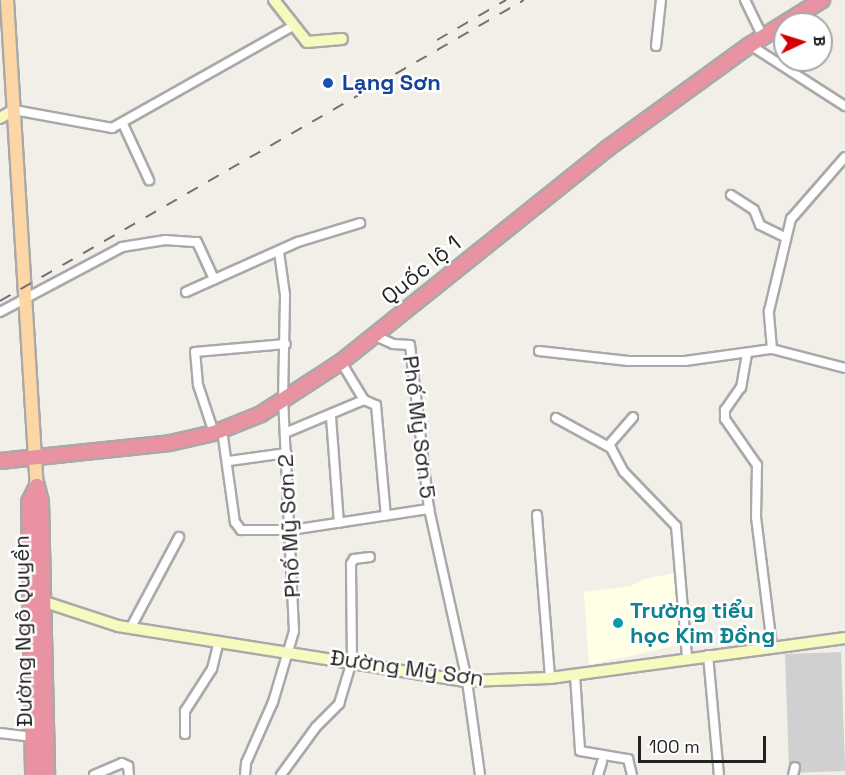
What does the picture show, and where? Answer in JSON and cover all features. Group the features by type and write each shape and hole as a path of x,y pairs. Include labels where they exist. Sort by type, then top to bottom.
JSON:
{"highway":[{"name":"Quốc lộ 1","path":"0,461 141,448 218,431 283,401 341,362 608,148 750,45 822,0"},
{"name":"Đường Ngô Quyền","path":"33,775 31,738 41,502 37,486"},
{"name":"Đường Ngô Quyền","path":"38,602 47,775"}],"main road":[{"name":"Đường Ngô Quyền","path":"5,7 14,110 37,486"}],"street":[{"path":"274,0 291,27 306,42 342,39"},
{"path":"656,46 660,0"},
{"path":"745,0 763,37"},
{"path":"0,118 14,110 96,127 123,124 291,27"},
{"path":"750,45 845,106"},
{"path":"123,124 149,180"},
{"path":"772,349 769,311 785,237 798,208 845,157"},
{"path":"731,195 754,210 760,225 785,237"},
{"path":"186,292 298,242 360,223"},
{"path":"0,312 122,247 165,240 197,242 214,279"},
{"name":"Phố Mỹ Sơn 2","path":"244,775 246,763 273,702 290,651 294,631 291,530 283,401 286,344 279,252"},
{"name":"Phố Mỹ Sơn 5","path":"374,335 393,344 410,345 429,509"},
{"path":"286,344 195,352 198,385 229,461 235,522 241,530 291,530 429,509 466,681 480,775"},
{"path":"539,351 640,361 685,362 772,349 845,368"},
{"path":"747,354 741,387 724,414 726,423 757,465 756,517 772,646"},
{"path":"341,362 364,400 376,405 386,516"},
{"path":"285,433 331,417 364,400"},
{"path":"331,417 339,523"},
{"path":"608,446 633,417"},
{"path":"556,418 608,446 624,472 676,526 687,658"},
{"path":"229,461 286,453"},
{"path":"537,515 550,678"},
{"path":"131,627 179,537"},
{"path":"281,775 316,727 339,704 352,661 351,564 354,559 370,557"},
{"name":"Đường Mỹ Sơn","path":"38,602 131,627 466,681 550,678 772,646 845,638"},
{"path":"185,734 185,711 213,669 219,641"},
{"path":"708,655 719,775"},
{"path":"575,675 580,751 628,759 632,775"},
{"path":"0,733 31,738 45,735"},
{"path":"598,775 602,762"},
{"path":"94,775 122,763 128,766 129,775"}],"shaded area":[{"path":"674,573 679,577 684,644 589,665 584,592 631,586 644,579"},
{"path":"841,652 845,771 789,773 785,654"}],"railway":[{"path":"437,40 506,0"},
{"path":"0,301 524,0"}],"place":[{"name":"Lạng Sơn","path":"328,83"},
{"name":"Trường tiểu học Kim Đồng","path":"618,623"}]}
